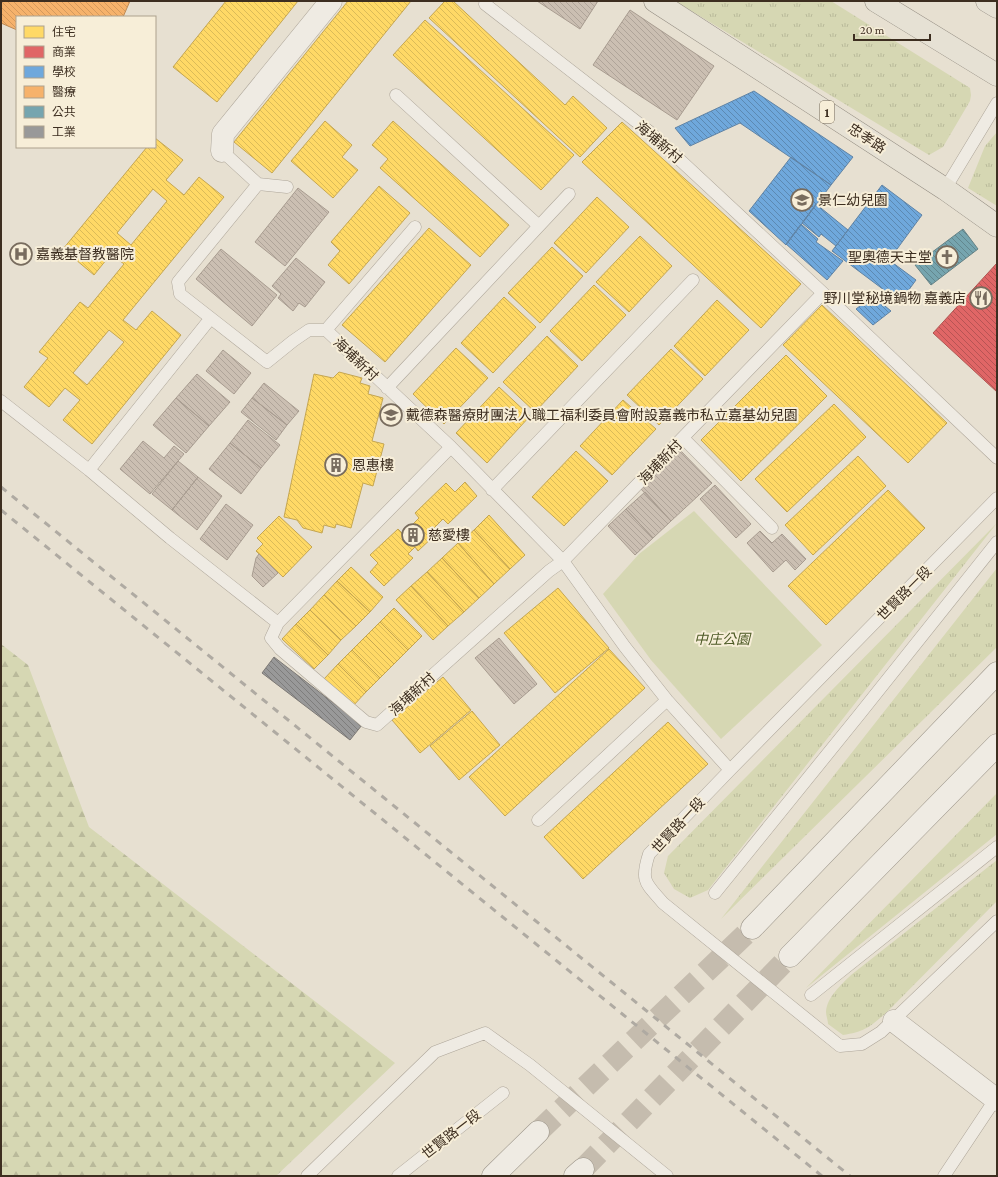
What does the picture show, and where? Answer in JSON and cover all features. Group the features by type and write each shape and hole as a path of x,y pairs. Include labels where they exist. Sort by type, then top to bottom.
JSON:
{"main road":[{"name":"忠孝路","path":"655,1 945,189 997,226"},
{"path":"876,1 997,75"},
{"path":"987,1 997,7"}],"street":[{"path":"222,151 222,134 331,1"},
{"path":"752,928 997,673"},
{"path":"790,956 997,745"},
{"path":"894,1021 996,1099"},
{"path":"493,1176 538,1132"}],"lane":[{"name":"海埔新村","path":"485,4 651,133 997,458"},
{"path":"396,95 539,226"},
{"path":"945,189 997,103"},
{"path":"222,151 258,184 288,187"},
{"name":"海埔新村","path":"258,184 178,282 180,294 210,319 267,362 309,330 326,330 451,448 563,561 625,647 667,700 730,770"},
{"path":"387,388 569,194"},
{"path":"326,330 415,227"},
{"path":"492,490 693,280"},
{"name":"海埔新村","path":"278,623 271,638 280,649 366,722 377,725 549,571 563,561 823,293"},
{"path":"89,470 210,319"},
{"path":"1,401 89,470 170,538 278,623 451,448"},
{"path":"683,438 772,528"},
{"name":"世賢路一段","path":"997,498 649,854 644,869 646,882 663,903 840,1046 862,1044 881,1032 997,921"},
{"path":"715,893 997,542"},
{"path":"538,820 667,700"},
{"path":"811,995 997,847"},
{"path":"307,1176 435,1052 485,1033 530,1065 667,1176"},
{"name":"世賢路一段","path":"398,1176 503,1093"},
{"path":"944,1176 996,1099"}],"green space":[{"path":"675,1 831,1 970,88 970,101 943,147 929,155"},
{"path":"997,132 997,206 968,188 985,146"},
{"name":"中庄公園","path":"694,511 822,645 721,739 651,660 603,594 639,554"},
{"path":"997,523 708,890 690,898 674,889 664,873 668,856"},
{"path":"997,568 997,647 721,919"},
{"path":"1,644 28,665 89,827 395,1063 276,1176 1,1176"},
{"path":"997,793 997,834 806,988"},
{"path":"997,860 997,901 886,1013 866,1028 850,1034 843,1035 828,1024 826,1012 829,1001 835,992 851,975"}],"building: 住宅":[{"path":"226,1 298,1 217,102 173,67"},
{"path":"348,1 411,1 272,173 234,142"},
{"path":"445,1 453,1 565,105 573,96 607,128 580,157 429,18"},
{"path":"425,20 574,155 541,190 393,55"},
{"path":"325,121 352,145 342,157 358,170 333,198 291,161"},
{"path":"393,121 509,225 480,257 380,168 388,159 372,145"},
{"path":"622,122 801,284 761,328 582,162"},
{"path":"156,139 183,160 166,180 184,195 199,177 224,197 123,320 136,330 152,311 181,335 92,444 63,420 80,400 65,388 49,407 24,387 48,358 39,352 80,302 88,308 124,264 111,254 94,275 63,249 146,148 156,148","holes":["153,189 167,201 131,245 117,233","109,330 124,342 87,385 73,373"]},
{"path":"379,186 410,213 349,284 328,265 340,251 331,242"},
{"path":"597,197 629,227 586,273 554,243"},
{"path":"429,228 471,265 385,362 342,325"},
{"path":"640,236 672,266 629,312 596,282"},
{"path":"552,247 583,276 540,323 508,293"},
{"path":"594,285 626,315 582,361 550,331"},
{"path":"504,297 536,327 493,373 461,343"},
{"path":"717,300 749,330 705,376 674,346"},
{"path":"822,305 947,423 908,463 783,345"},
{"path":"547,336 578,366 535,412 503,382"},
{"path":"456,348 488,378 444,424 413,394"},
{"path":"671,349 703,379 659,425 627,395"},
{"path":"786,355 827,396 741,481 701,440"},
{"name":"恩惠樓","path":"339,372 362,378 360,383 370,386 368,394 383,398 372,441 384,444 373,486 363,483 351,528 336,524 335,528 324,525 322,533 303,528 297,520 284,517 314,374 333,378"},
{"path":"499,387 530,416 487,463 456,433"},
{"path":"623,400 656,429 612,475 580,446"},
{"path":"834,404 866,437 787,512 755,479"},
{"path":"576,451 608,481 564,526 532,497"},
{"path":"858,456 886,486 813,555 785,525"},
{"name":"慈愛樓","path":"465,482 477,496 448,524 443,519 431,531 435,535 418,551 415,547 408,554 413,558 384,586 370,572 378,563 370,555 398,529 403,534 419,518 415,513 446,483 455,492"},
{"path":"888,490 925,528 826,625 788,586"},
{"path":"489,515 525,555 510,569 474,530"},
{"path":"279,516 312,547 283,577 256,551 263,544 257,538"},
{"path":"474,530 510,569 494,584 458,543"},
{"path":"458,543 494,584 479,598 442,558"},
{"path":"442,558 479,598 464,612 427,572"},
{"path":"351,567 383,597 370,612 337,581"},
{"path":"427,572 464,612 448,626 411,586"},
{"path":"337,581 370,612 356,626 324,595"},
{"path":"411,586 448,626 433,640 396,600"},
{"path":"558,588 609,648 555,693 504,633"},
{"path":"324,595 356,626 341,640 310,610"},
{"path":"394,608 422,636 408,650 380,622"},
{"path":"310,610 341,640 328,655 296,624"},
{"path":"380,622 408,650 394,664 366,636"},
{"path":"296,624 328,655 314,669 282,639"},
{"path":"366,636 394,664 380,678 352,650"},
{"path":"609,649 645,688 505,816 469,777"},
{"path":"352,650 380,678 366,692 338,664"},
{"path":"338,664 366,692 352,707 324,679"},
{"path":"443,677 471,710 420,753 392,720"},
{"path":"472,711 500,745 459,780 430,746"},
{"path":"668,722 708,764 583,879 544,837"}],"building: 商業":[{"name":"野川堂秘境鍋物 嘉義店","path":"997,263 997,392 933,333"}],"building: 學校":[{"path":"754,91 853,157 831,185 740,123 690,146 675,128"},
{"path":"791,157 831,185 786,245 749,211"},
{"path":"882,185 922,215 889,260 916,280 900,302 832,251"},
{"path":"816,204 848,230 836,246 821,234 819,237 802,223"},
{"path":"801,224 818,239 816,242 843,261 827,280 786,244"},
{"path":"873,296 891,311 873,325 856,309"}],"building: 醫療":[{"path":"1,1 130,1 123,16 16,16 16,30 1,23"}],"building: 公共":[{"name":"聖奧德天主堂","path":"963,229 978,249 931,285 915,265"}],"building: 工業":[{"path":"274,657 362,725 350,740 262,673"}],"building: 其他":[{"path":"537,1 598,1 580,29"},
{"path":"630,10 714,66 677,120 593,65"},
{"path":"298,188 329,212 285,266 255,242"},
{"path":"221,249 277,295 252,326 196,279"},
{"path":"296,258 325,282 305,307 299,303 293,311 278,298 281,294 272,286"},
{"path":"223,350 251,373 234,394 206,371"},
{"path":"197,374 230,402 209,426 176,398"},
{"path":"264,383 299,411 287,425 252,398"},
{"path":"176,398 209,426 186,453 153,425"},
{"path":"252,398 287,425 276,440 241,412"},
{"path":"248,420 280,445 261,468 230,443"},
{"path":"143,441 164,458 174,446 184,454 150,494 120,469"},
{"path":"230,443 261,468 241,494 209,469"},
{"path":"680,450 712,483 671,521 640,488"},
{"path":"178,461 198,477 172,510 152,494"},
{"path":"198,477 222,496 197,530 172,510"},
{"path":"715,485 751,524 736,538 700,499"},
{"path":"645,492 671,521 653,538 626,509"},
{"path":"226,504 253,525 227,560 200,539"},
{"path":"626,509 653,538 635,555 608,526"},
{"path":"760,531 772,543 782,534 806,559 795,570 786,560 773,572 747,543"},
{"path":"259,554 278,573 263,587 252,576 256,558"},
{"path":"499,638 537,684 514,704 475,658"}],"tunnel":[{"path":"538,1132 752,928"},
{"path":"583,1169 790,956"}],"railway":[{"path":"1,487 850,1176"},
{"path":"1,510 822,1176"}],"place":[{"name":"景仁幼兒園","path":"802,200"},
{"name":"嘉義基督教醫院","path":"21,254"},
{"name":"聖奧德天主堂","path":"947,257"},
{"name":"野川堂秘境鍋物 嘉義店","path":"981,298"},
{"name":"戴德森醫療財團法人職工福利委員會附設嘉義市私立嘉基幼兒園","path":"391,415"},
{"name":"恩惠樓","path":"336,465"},
{"name":"慈愛樓","path":"413,535"}]}
